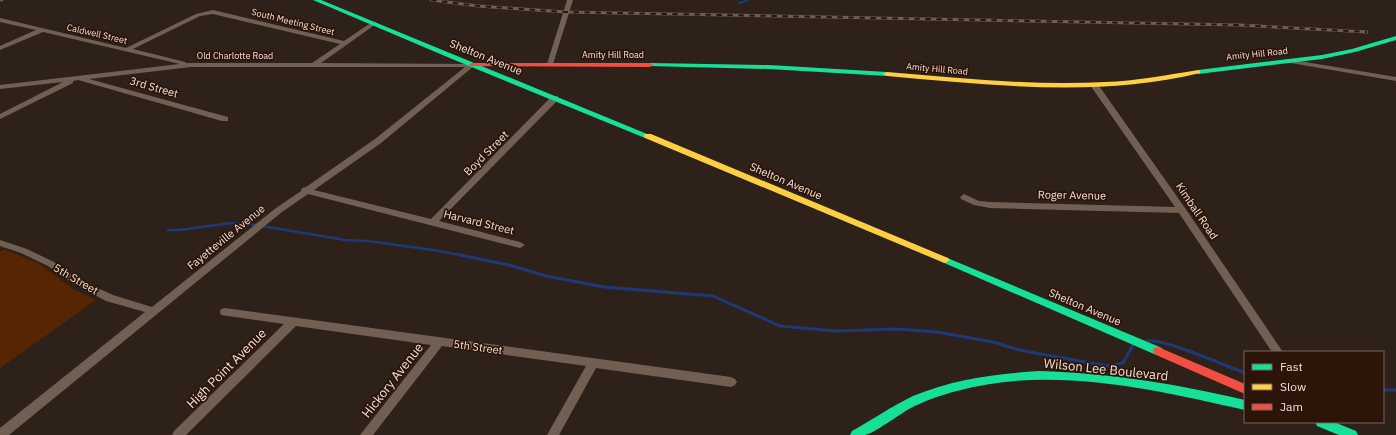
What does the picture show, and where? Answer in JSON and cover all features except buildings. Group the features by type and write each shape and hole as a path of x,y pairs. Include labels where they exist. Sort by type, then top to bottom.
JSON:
{"street":[{"name":"Shelton Avenue","path":"316,0 472,65 556,98 1131,339 1244,389"},
{"path":"550,64 570,0"},
{"name":"South Meeting Street","path":"126,50 198,15 213,12 345,43"},
{"name":"Caldwell Street","path":"0,20 191,65"},
{"path":"314,65 374,23"},
{"path":"0,48 42,30"},
{"name":"Amity Hill Road","path":"472,65 550,64 811,68 968,82 1094,85 1148,80 1220,68 1340,54 1396,38"},
{"path":"1287,61 1396,79"},
{"name":"Old Charlotte Road","path":"0,87 191,65 472,65"},
{"name":"Fayetteville Avenue","path":"0,435 278,210 378,140 472,65"},
{"path":"0,117 76,78"},
{"name":"3rd Street","path":"76,78 224,119"},
{"name":"Kimball Road","path":"1094,85 1182,210 1277,351"},
{"name":"Boyd Street","path":"432,223 556,98"},
{"path":"305,190 432,223"},
{"name":"Roger Avenue","path":"964,197 990,205 1182,210"},
{"name":"Harvard Street","path":"432,223 520,245"},
{"name":"5th Street","path":"0,244 24,251 51,264 75,281 110,298 154,311"},
{"name":"5th Street","path":"225,312 731,382"},
{"name":"High Point Avenue","path":"178,435 294,321"},
{"name":"Hickory Avenue","path":"366,435 440,342"},
{"path":"552,435 593,363"},
{"name":"Wilson Lee Boulevard","path":"856,435 919,399 970,382 1007,377 1052,375 1114,381 1186,391 1244,405"},
{"path":"1323,423 1352,435"}],"shaded area":[{"path":"5,250 38,263 73,289 96,300 0,368 0,251"}],"waterway":[{"path":"739,3 749,0"},
{"path":"168,230 180,230 230,223 257,225"},
{"path":"262,226 345,240 368,241 463,256"},
{"path":"463,256 509,265 546,276 604,287 713,296 780,326 836,331 896,329 937,332 993,342 1019,350 1107,366 1123,363 1133,345"},
{"path":"1147,341 1155,341 1180,348 1244,373"},
{"path":"1384,390 1396,390"}],"railway":[{"path":"431,0 478,6 566,12 1239,25 1367,32"}],"traffic: fast":[{"path":"316,0 454,58 648,136"},
{"path":"1198,72 1322,57 1353,51 1396,38"},
{"path":"650,65 769,67 887,74"},
{"path":"945,260 1158,351"},
{"path":"856,435 895,411 919,399 958,386 998,378 1039,376 1081,377 1123,381 1206,396 1244,405"},
{"path":"1323,423 1352,435"}],"traffic: slow":[{"path":"887,74 1042,85 1093,85 1119,83 1198,72"},
{"path":"648,136 945,260"}],"traffic: jam":[{"path":"472,65 650,65"},
{"path":"1158,351 1244,389"}]}
